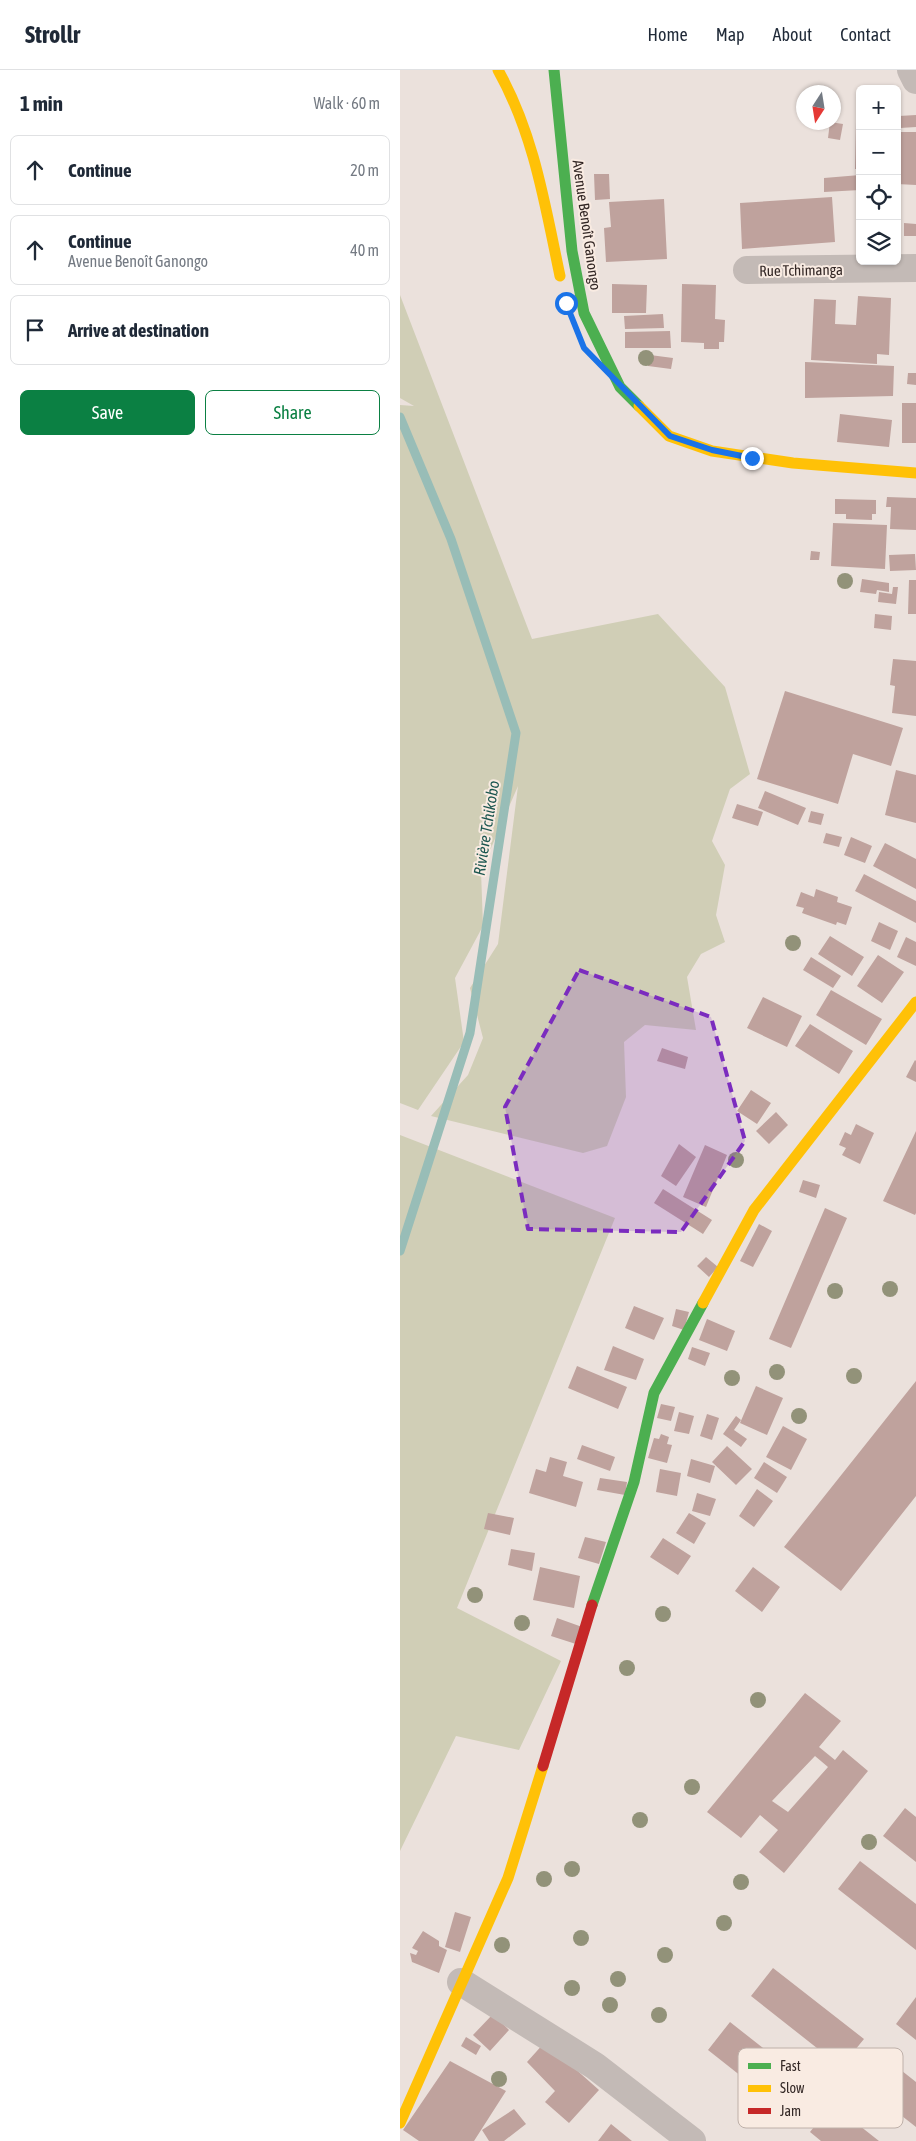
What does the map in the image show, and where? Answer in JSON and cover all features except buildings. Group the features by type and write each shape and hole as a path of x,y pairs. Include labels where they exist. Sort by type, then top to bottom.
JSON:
{"street":[{"path":"498,70 507,84 529,135 562,285"},
{"name":"Avenue Benoît Ganongo","path":"554,70 572,251 584,313 620,387 670,436 712,450 793,463 916,473"},
{"path":"910,70 916,80"},
{"name":"Rue Tchimanga","path":"747,270 916,268"},
{"path":"596,361 620,387"},
{"path":"400,2123 508,1878 597,1589 634,1482 654,1393 754,1210 916,1002"},
{"path":"461,1982 595,2066 692,2141"}],"highlighted area":[{"path":"579,970 711,1017 745,1141 681,1232 528,1229 505,1107"}],"shaded area":[{"path":"400,295 532,639 658,614 725,687 750,774 730,789 712,841 725,865 716,915 725,942 701,954 687,977 696,1030 645,1025 624,1042 626,1097 607,1146 583,1153 431,1116 468,1075 483,1038 470,988 498,944 518,786 481,871 483,926 455,978 464,1042 418,1110 400,1103 400,405 414,406 400,398"},
{"path":"400,1135 615,1218 457,1608 561,1661 519,1750 456,1736 400,1851"}],"waterway":[{"name":"Rivière Tchikobo","path":"400,417 451,539 516,733 470,1033 400,1251"}],"traffic: fast":[{"path":"554,70 572,251 584,313 620,387 639,406"},
{"path":"592,1605 634,1482 654,1393 703,1303"}],"traffic: slow":[{"path":"498,70 521,119 537,170 560,276"},
{"path":"639,406 669,436 712,451 793,463 916,473"},
{"path":"703,1303 754,1210 916,1002"},
{"path":"400,2123 508,1878 543,1766"}],"traffic: jam":[{"path":"543,1766 592,1605"}],"route":[{"path":"566,303 584,348 620,387 670,436 712,450 752,458"}]}
